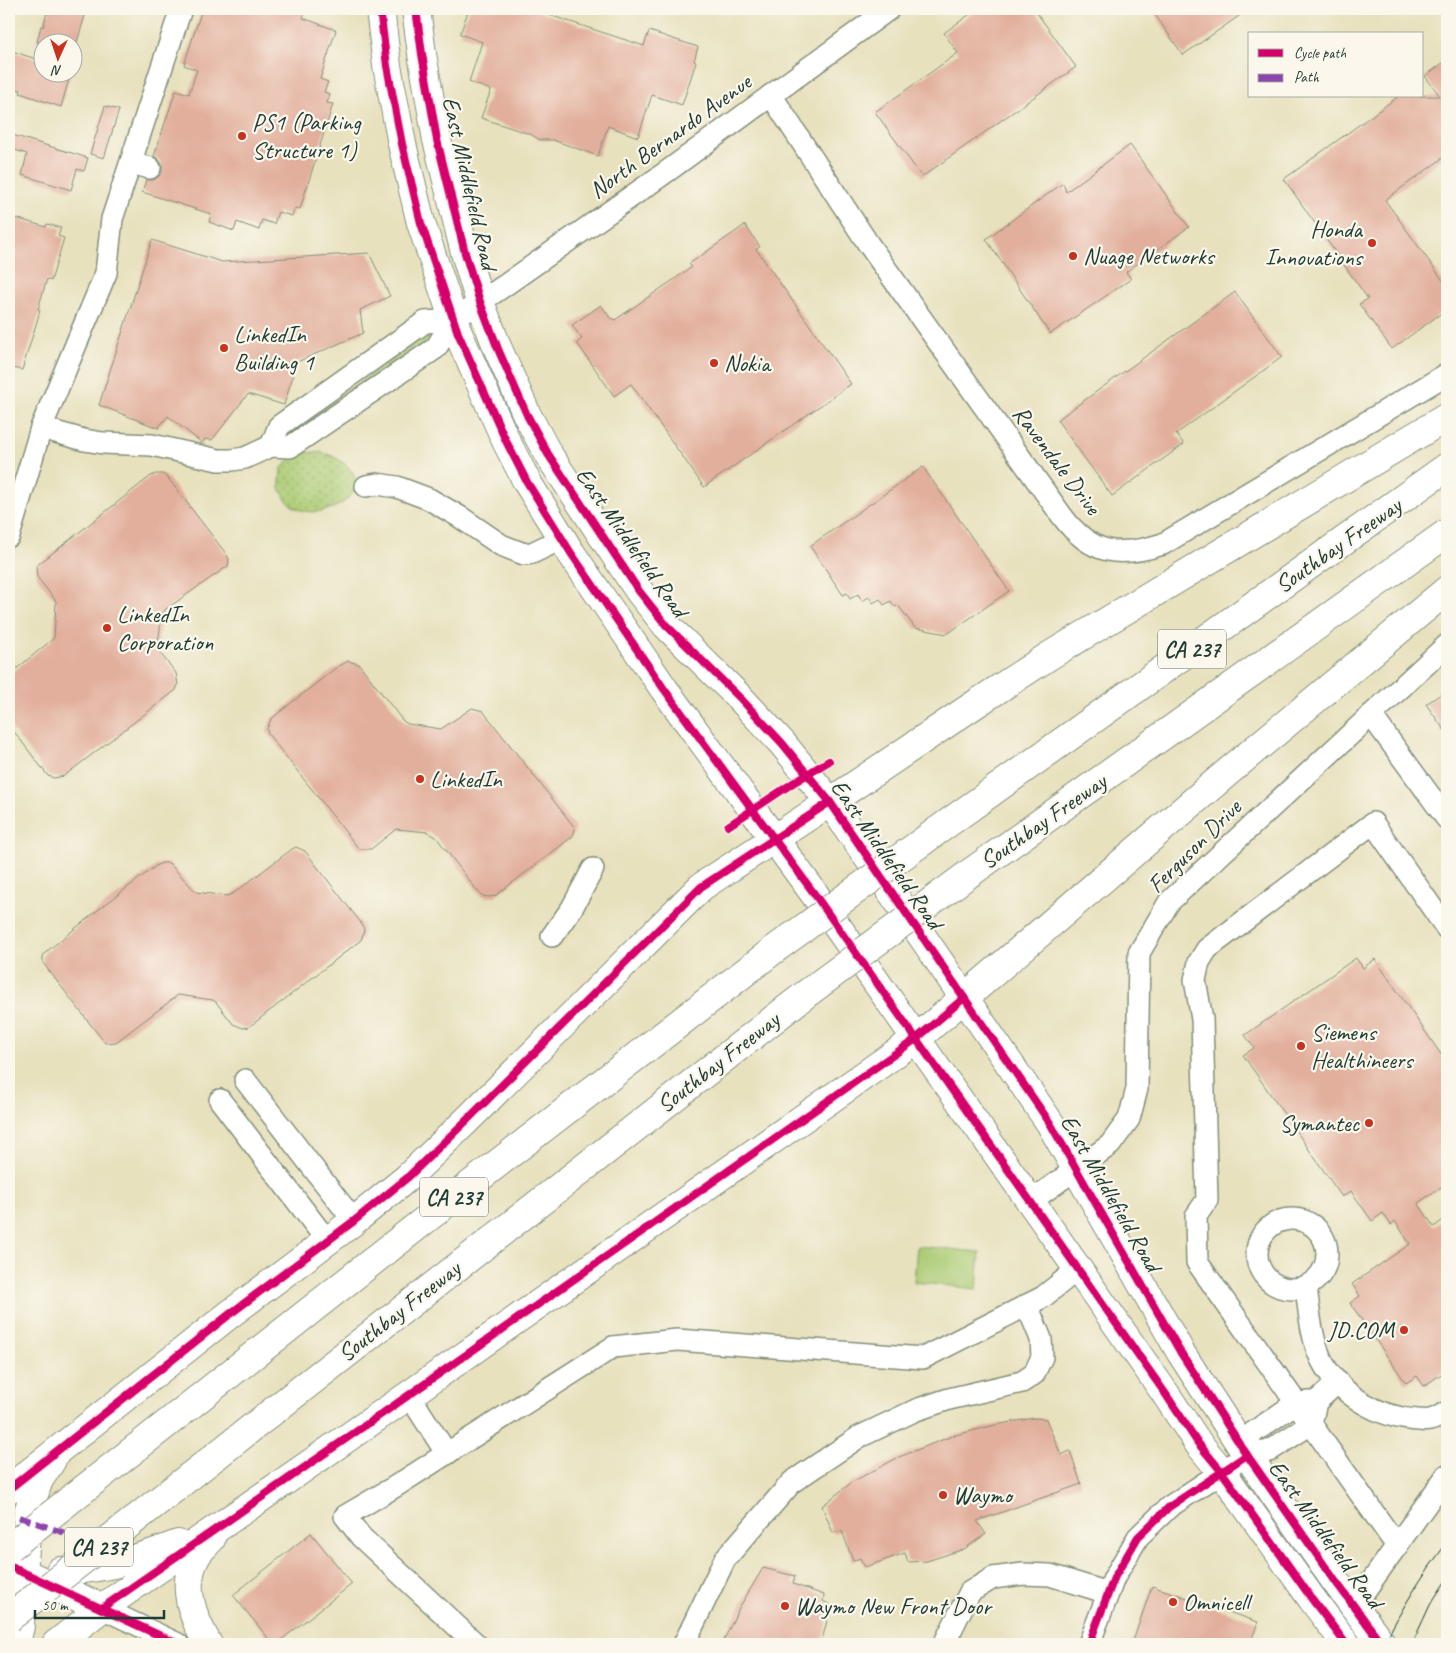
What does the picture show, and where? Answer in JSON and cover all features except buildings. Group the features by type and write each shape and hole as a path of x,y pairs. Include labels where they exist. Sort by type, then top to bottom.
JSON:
{"main road":[{"name":"East Middlefield Road","path":"380,9 387,66 402,144 421,223 452,320 506,441 527,482 561,539 664,689 774,838 1031,1201 1198,1443 1222,1472 1346,1644"},
{"name":"East Middlefield Road","path":"416,9 437,140 463,246 480,302 498,349 527,415 548,454 639,591 677,637 741,699 782,743 830,802 1042,1111 1181,1353 1247,1455 1382,1644"},
{"path":"9,1489 230,1314 354,1222 407,1178 701,887 1049,656 1447,417"},
{"name":"Southbay Freeway","path":"9,1548 775,949 1447,467"},
{"name":"Southbay Freeway","path":"9,1618 806,994 970,873 1447,533"},
{"path":"56,1644 102,1608 224,1525 916,1039 1229,771 1447,590"},
{"path":"16,1644 20,1626 14,1571 28,1512 39,1480 57,1452"},
{"path":"14,1571 87,1570 158,1552 224,1525"},
{"path":"208,1644 198,1626 189,1597 188,1580 196,1556 224,1525"},
{"path":"14,1571 102,1608"}],"street":[{"path":"9,536 41,428 106,273 112,219 140,166 181,9"},
{"name":"North Bernardo Avenue","path":"452,320 669,170 888,9"},
{"name":"Ravendale Drive","path":"771,95 869,245 1073,530 1102,549 1122,552 1140,551 1163,544 1447,374"},
{"path":"41,428 84,440 103,443 152,445 218,460 245,458 271,446 290,447 436,348 452,320"},
{"path":"366,486 384,485 397,487 417,494 447,508 501,546 524,554 532,553 561,539"},
{"name":"Ferguson Drive","path":"1031,1201 1110,1146 1128,1119 1137,1090 1139,953 1169,902 1447,644"},
{"path":"1371,715 1447,819"},
{"path":"1397,1546 1310,1424 1306,1403 1197,1262 1196,1216 1207,1200 1202,1019 1195,980 1198,962 1207,949 1373,823 1447,929"},
{"path":"552,936 572,908 593,869"},
{"path":"245,1080 354,1222"},
{"path":"220,1100 328,1242"},
{"path":"476,1644 361,1537 345,1516 447,1454 612,1347 677,1340 923,1358 1042,1297 1078,1269"},
{"path":"1306,1286 1311,1323 1321,1358 1331,1375 1346,1390 1364,1404 1382,1413 1406,1420 1430,1420 1447,1412"},
{"path":"684,1644 724,1559 792,1482 859,1437 916,1410 949,1399 1022,1382 1034,1374 1042,1357 1041,1339 1027,1305"},
{"path":"1247,1455 1251,1434 1306,1403 1338,1382"},
{"path":"409,1395 447,1454"},
{"path":"1089,1644 1114,1578 1138,1537 1169,1507 1247,1455 1269,1451 1310,1424"},
{"path":"1354,1606 1447,1475"},
{"path":"944,1644 970,1592 993,1578 1023,1574 1050,1575 1108,1593"},
{"path":"102,1608 178,1644"}],"green space":[{"path":"427,334 430,342 287,442 284,437"},
{"path":"321,452 339,460 353,472 356,484 351,496 340,504 325,510 310,512 296,508 285,498 280,488 281,469 296,453"},
{"path":"917,1246 980,1252 977,1289 914,1282"}],"tram line":[{"path":"1384,1644 1413,1592 1447,1543"},
{"path":"1412,1644 1430,1605 1447,1579"}],"marked path":[{"path":"19,1517 114,1550"}],"cycle path":[{"path":"380,9 387,66 402,144 421,223 458,333 506,441 527,482 571,553 664,689 813,892 1165,1393 1198,1443 1222,1472 1346,1644"},
{"path":"416,9 437,140 465,253 480,302 498,349 527,415 548,454 639,591 666,625 741,699 782,743 830,802 1050,1123 1181,1353 1247,1455 1382,1644"},
{"path":"728,826 829,761"},
{"path":"9,1489 230,1314 354,1221 407,1178 701,887 830,802"},
{"path":"102,1608 916,1039 964,998"},
{"path":"1089,1644 1114,1578 1138,1537 1169,1507 1247,1455"},
{"path":"9,1566 178,1644"}],"place":[{"name":"PS1 (Parking Structure 1)","path":"242,136"},
{"name":"Honda Innovations","path":"1372,243"},
{"name":"Nuage Networks","path":"1073,256"},
{"name":"LinkedIn Building 1","path":"224,348"},
{"name":"Nokia","path":"714,363"},
{"name":"LinkedIn Corporation","path":"107,628"},
{"name":"LinkedIn","path":"420,779"},
{"name":"Siemens Healthineers","path":"1301,1046"},
{"name":"Symantec","path":"1369,1123"},
{"name":"JD.COM","path":"1404,1330"},
{"name":"Waymo","path":"943,1495"},
{"name":"Omnicell","path":"1173,1602"},
{"name":"Waymo New Front Door","path":"785,1606"}]}
